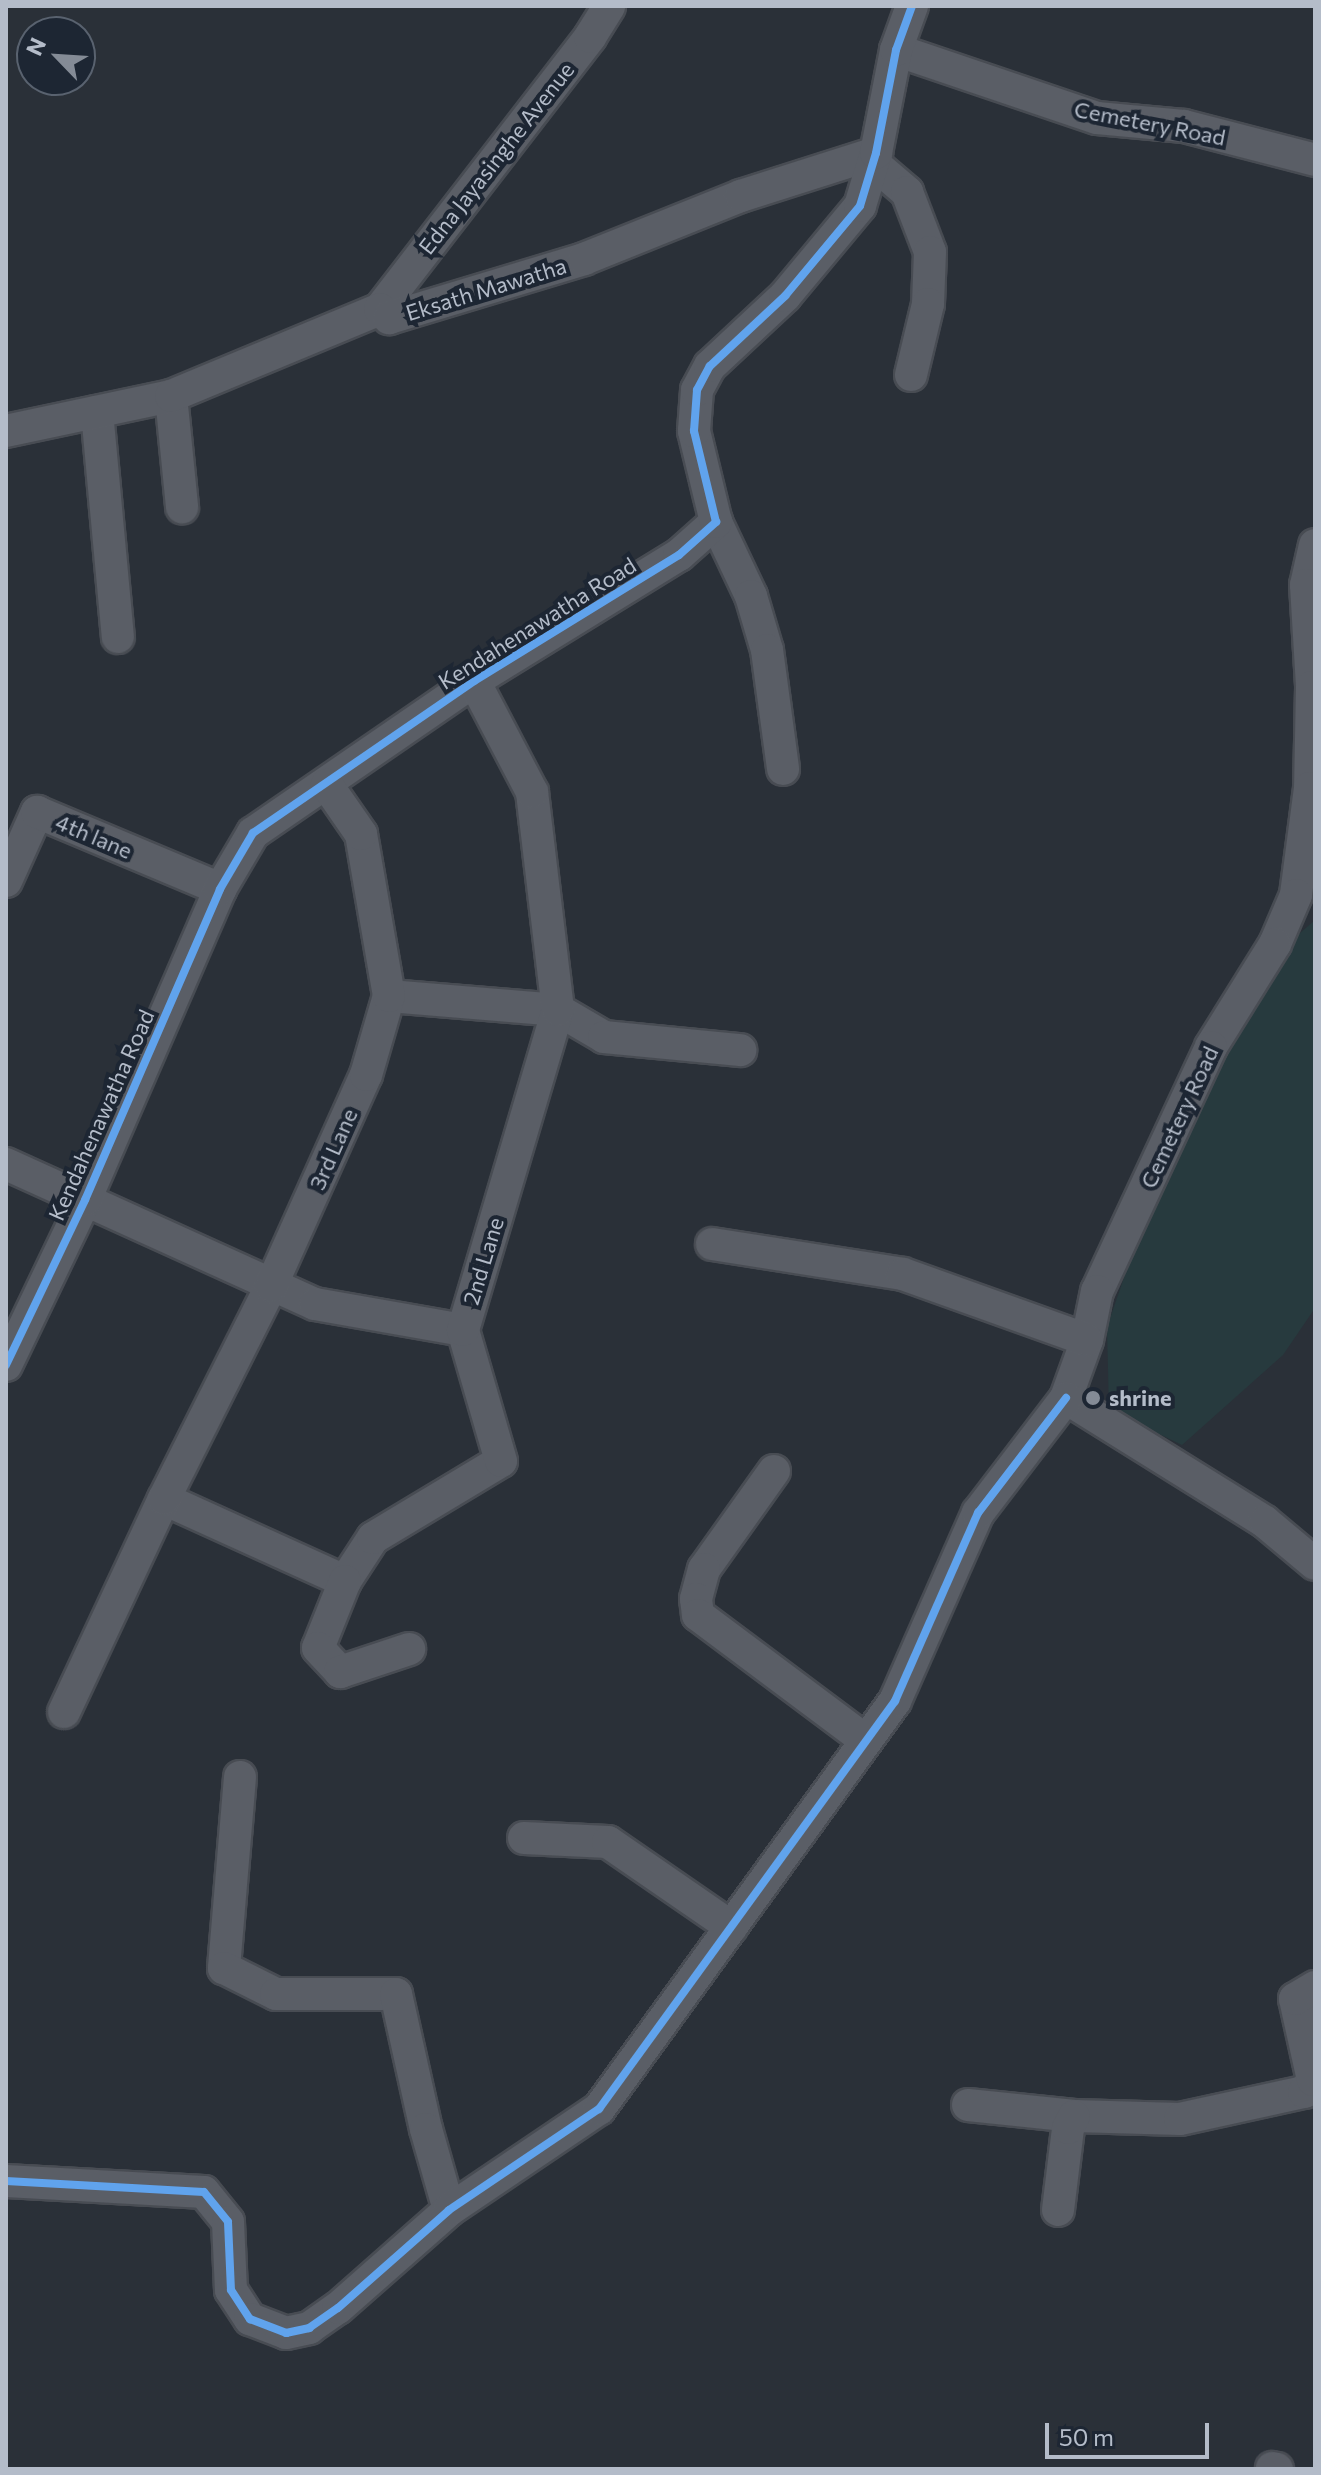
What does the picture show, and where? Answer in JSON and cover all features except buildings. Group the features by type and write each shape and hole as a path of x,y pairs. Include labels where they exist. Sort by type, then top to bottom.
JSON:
{"street":[{"name":"Edna Jayasinghe Avenue","path":"380,309 590,37 609,6"},
{"path":"783,769 767,650 751,596 716,522 694,431 697,390 710,366 785,296 860,206 874,158 896,50 912,6"},
{"name":"Cemetery Road","path":"896,50 1097,118 1184,126 1315,160"},
{"name":"Eksath Mawatha","path":"6,431 171,396 380,309 389,318 584,259 741,196 874,158"},
{"path":"874,158 907,192 930,252 928,304 911,375"},
{"path":"171,396 182,507"},
{"path":"97,412 118,637"},
{"name":"Kendahenawatha Road","path":"6,1365 85,1200 220,889 253,833 474,681 679,555 716,522"},
{"name":"Cemetery Road","path":"6,2181 204,2192 228,2222 231,2290 240,2308 250,2319 286,2333 309,2328 338,2308 449,2210 599,2109 864,1739 895,1701 978,1513 1066,1398 1087,1340 1097,1291 1205,1061 1275,944 1296,895 1310,788 1312,687 1306,585 1315,545"},
{"name":"2nd Lane","path":"345,1581 373,1538 501,1461 463,1330 558,1010 532,792 474,681"},
{"name":"3rd Lane","path":"64,1712 164,1499 271,1286 366,1075 389,996 361,834 327,785"},
{"name":"4th lane","path":"6,881 37,812 220,889"},
{"path":"389,996 558,1010 604,1037 740,1050"},
{"path":"6,1164 315,1304 463,1330"},
{"path":"712,1244 903,1274 1087,1340"},
{"path":"1066,1398 1265,1522 1315,1564"},
{"path":"774,1471 704,1569 696,1599 698,1615 864,1739"},
{"path":"164,1499 345,1581 318,1648 340,1672 409,1649"},
{"path":"240,1777 224,1968 276,1994 396,1994 426,2129 449,2210"},
{"path":"524,1838 608,1842 731,1927"},
{"path":"968,2105 1074,2116 1180,2119 1304,2092 1313,2080 1295,1999 1315,1987"},
{"path":"1058,2210 1068,2128 1074,2116"}],"green space":[{"path":"1315,920 1315,1308 1283,1355 1182,1445 1109,1410 1107,1327 1176,1127 1241,985"}],"cycle path":[{"path":"6,1365 85,1200 220,889 253,833 474,681 679,555 716,522 694,431 697,390 710,366 785,296 860,206 876,153 896,50 912,6"},
{"path":"6,2181 204,2192 228,2222 231,2290 250,2319 286,2333 309,2328 338,2308 449,2210 599,2109 895,1701 978,1513 1066,1398"}],"place":[{"name":"shrine","path":"1093,1398"}]}
